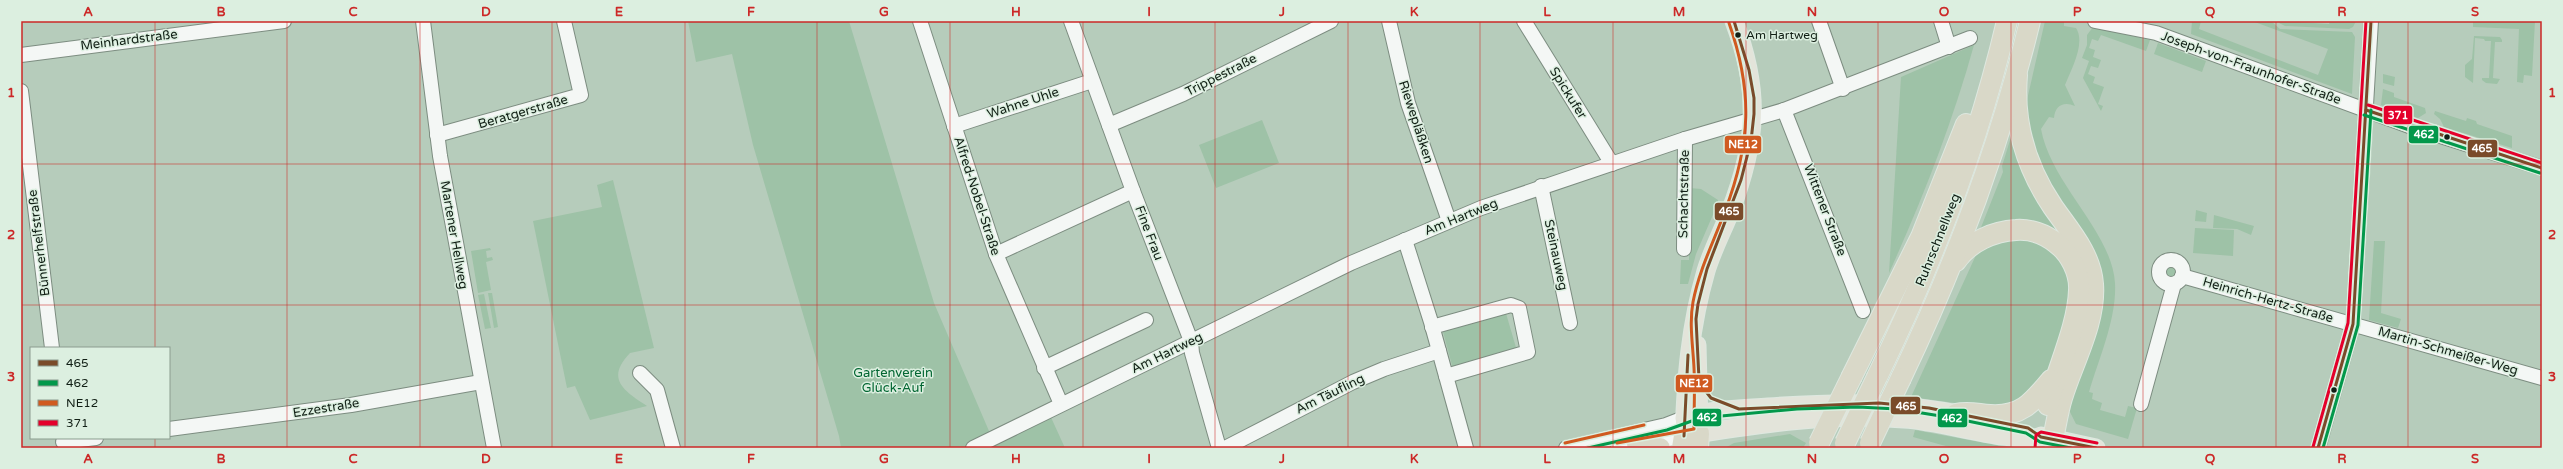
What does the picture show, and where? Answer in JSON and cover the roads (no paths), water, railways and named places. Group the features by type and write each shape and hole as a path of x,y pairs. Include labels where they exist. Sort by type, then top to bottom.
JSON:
{"highway":[{"name":"Ruhrschnellweg","path":"1843,446 1877,377 1940,237 1972,149 2007,21"},
{"name":"Ruhrschnellweg","path":"1868,446 1902,378 1950,269 1990,165 2017,75 2030,21"},
{"path":"2017,75 2017,113 2027,161 2042,190 2079,245 2091,272 2094,294 2088,321 2046,443"},
{"path":"1817,445 1921,237 1970,114 1988,92"},
{"path":"1950,269 1958,257 1973,245 1993,235 2010,230 2038,233 2061,247 2069,257 2076,273 2079,290 2076,310 2055,376 2046,443"},
{"path":"1956,414 1967,411 2003,415 2021,410 2035,400 2055,376"},
{"path":"1627,446 1660,448"}],"main road":[{"path":"1691,433 1690,341 1707,269 1741,180 1751,141 1754,98 1749,70 1734,21"},
{"path":"1691,433 1700,379 1696,319"},
{"path":"1700,379 1711,398 1739,409"},
{"path":"1691,433 1739,409 1824,403 1879,403 1956,414 2028,428 2046,443"},
{"path":"1691,433 1785,420 1870,417 1947,425 2046,443 2096,448"}],"street":[{"name":"Meinhardstraße","path":"21,54 284,21"},
{"name":"Martener Hellweg","path":"423,21 437,135 494,448"},
{"name":"Beratgerstraße","path":"437,135 581,95 566,39 564,21"},
{"name":"Alfred-Nobel-Straße","path":"920,21 996,254 1044,368 1061,404"},
{"name":"Fine Frau","path":"1071,21 1133,191 1191,341 1192,354 1219,448"},
{"name":"Trippestraße","path":"1109,125 1183,94 1331,21"},
{"name":"Riewepläßken","path":"1389,21 1408,104 1449,221"},
{"name":"Spickufer","path":"1524,21 1612,164"},
{"path":"1819,21 1843,89"},
{"path":"1942,21 1949,47"},
{"name":"Joseph-von-Fraunhofer-Straße","path":"2095,21 2156,33 2416,129 2542,168"},
{"path":"2318,448 2353,324 2371,21"},
{"name":"Am Hartweg","path":"974,448 1061,404 1352,263 1449,221 1541,186 1685,139 1784,110 1843,89 1970,38"},
{"name":"Wahne Uhle","path":"954,126 1092,81"},
{"name":"Bünnerhelfstraße","path":"21,90 52,347"},
{"name":"Wittener Straße","path":"1784,110 1863,311"},
{"name":"Schachtstraße","path":"1684,249 1685,139"},
{"name":"Steinauweg","path":"1541,186 1570,323"},
{"path":"996,254 1133,191"},
{"path":"1405,240 1432,327 1466,448"},
{"name":"Heinrich-Hertz-Straße","path":"2141,404 2178,280 2353,324"},
{"path":"1432,327 1512,305 1518,308 1529,348 1528,352 1446,376"},
{"path":"1044,368 1146,320"},
{"name":"Martin-Schmeißer-Weg","path":"2353,324 2542,378"},
{"name":"Am Täufling","path":"1225,448 1354,382 1384,369 1439,351"},
{"path":"640,373 657,390 673,448"},
{"name":"Ezzestraße","path":"170,429 340,407 481,382"},
{"path":"1566,448 1666,425 1691,433"},
{"path":"1627,446 1691,433"},
{"path":"63,442 88,439"}],"place":[{"name":"Am Hartweg","path":"1738,35"}],"park label":[{"name":"Gartenverein Glück-Auf","path":"893,380"}]}
